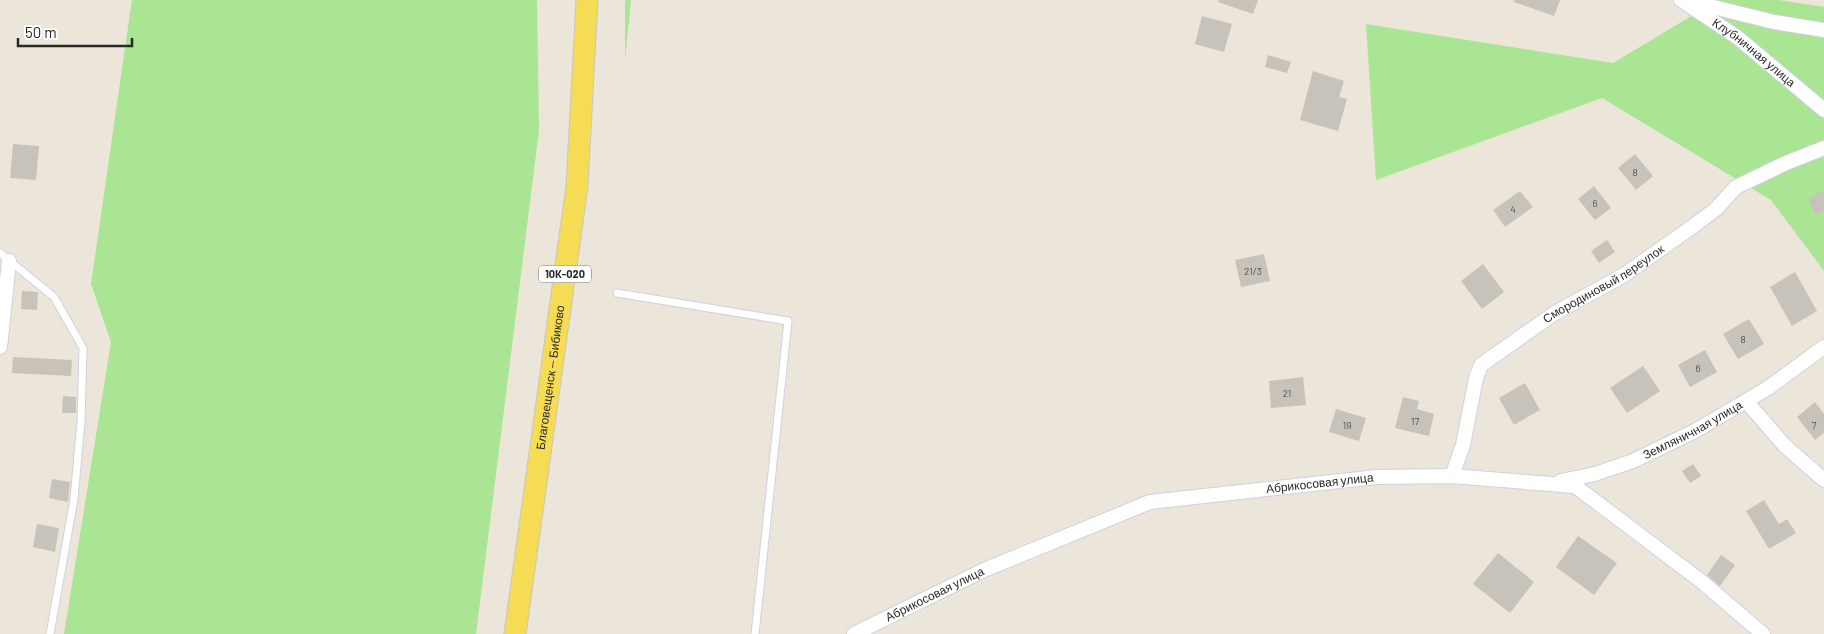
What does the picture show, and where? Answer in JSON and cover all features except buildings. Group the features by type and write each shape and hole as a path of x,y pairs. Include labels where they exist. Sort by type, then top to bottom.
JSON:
{"main road":[{"name":"Благовещенск — Бибиково","path":"514,634 577,186 587,0"}],"street":[{"name":"Клубничная улица","path":"1681,0 1737,37 1824,110"},
{"path":"1685,0 1774,22 1824,30"},
{"name":"Смородиновый переулок","path":"1452,476 1463,445 1476,378 1481,365 1555,313 1624,275 1716,209 1736,187 1786,163 1824,148"},
{"path":"0,347 5,257"},
{"name":"Земляничная улица","path":"1548,483 1595,474 1633,461 1696,431 1768,388 1824,347"},
{"path":"1746,401 1785,446 1824,480"},
{"name":"Абрикосовая улица","path":"854,634 984,570 1150,502 1377,477 1452,476 1575,486 1701,581 1763,634"}],"lane":[{"path":"5,257 54,297 83,348 81,422 74,499 50,634"},
{"path":"617,293 788,321 755,634"}],"green space":[{"path":"132,0 537,0 539,130 476,634 64,634 111,342 91,284"},
{"path":"625,0 631,0 625,60"},
{"path":"1718,0 1779,0 1824,7 1824,271 1771,200 1602,98 1376,180 1366,24 1613,63"}]}
